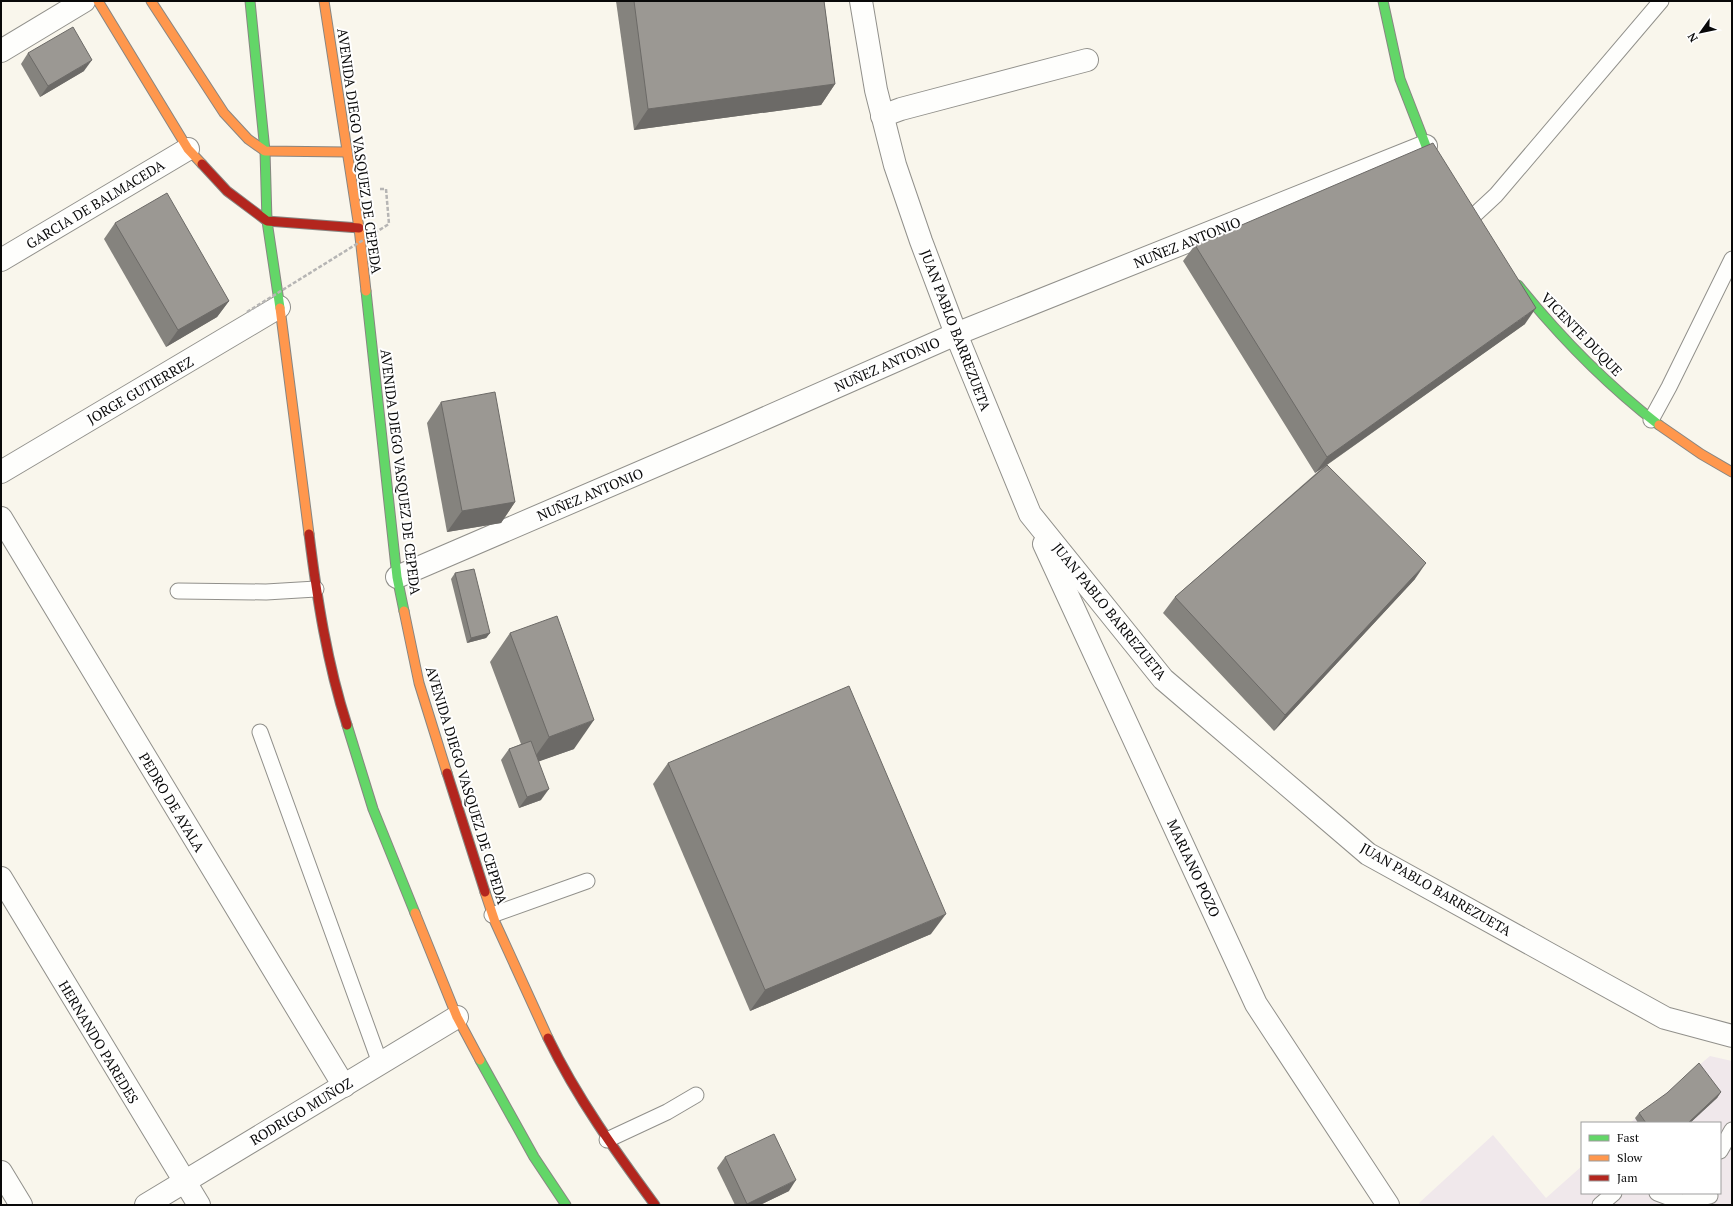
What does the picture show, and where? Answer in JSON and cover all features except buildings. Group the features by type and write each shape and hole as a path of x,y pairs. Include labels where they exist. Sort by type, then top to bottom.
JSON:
{"main road":[{"path":"98,1 188,149 227,191 267,221 359,228"},
{"path":"151,1 224,113 248,139 265,151 348,152"},
{"path":"250,1 265,151 267,221 277,284 316,589 339,701 373,809 457,1017 534,1157 566,1205"},
{"name":"AVENIDA DIEGO VASQUEZ DE CEPEDA","path":"324,1 359,228 397,577 418,683 492,915 563,1069 608,1140 655,1205"},
{"path":"1383,1 1400,79 1426,146 1445,180"},
{"name":"VICENTE DUQUE","path":"1511,276 1541,314 1598,375 1651,420 1732,472"}],"street":[{"path":"1,51 84,1"},
{"name":"JUAN PABLO BARREZUETA","path":"861,1 876,90 898,172 921,241 956,334 1030,514 1163,679 1368,854 1665,1018 1732,1036"},
{"path":"882,116 901,109 1087,60"},
{"name":"NUÑEZ ANTONIO","path":"397,577 727,435 956,334 1426,146"},
{"name":"GARCIA DE BALMACEDA","path":"1,260 188,149"},
{"name":"JORGE GUTIERREZ","path":"1,472 279,307"},
{"name":"MARIANO POZO","path":"1030,514 1256,1004 1388,1205"},
{"name":"PEDRO DE AYALA","path":"1,518 344,1086"},
{"name":"HERNANDO PAREDES","path":"1,878 199,1205"},
{"name":"RODRIGO MUÑOZ","path":"146,1205 457,1017"},
{"path":"1,1172 21,1205"}],"lane":[{"path":"1469,220 1496,195 1661,1"},
{"path":"1651,420 1669,387 1732,258"},
{"path":"178,591 266,592 316,589"},
{"path":"260,732 380,1063"},
{"path":"492,915 587,881"},
{"path":"608,1140 667,1112 696,1095"},
{"path":"1721,1149 1732,1130"},
{"path":"1600,1205 1613,1194"},
{"path":"1660,1194 1681,1202 1711,1198"}],"path":[{"path":"247,312 389,224 386,190"}],"shaded area":[{"path":"1710,1056 1732,1061 1732,1205 1420,1205 1419,1203 1493,1135 1546,1198 1581,1167 1581,1194 1721,1194 1721,1122 1631,1122"}],"traffic: fast":[{"path":"250,1 265,151 267,221 280,308"},
{"path":"1383,1 1400,79 1426,146 1440,171"},
{"path":"1518,285 1550,323 1584,359 1639,409 1659,425"},
{"path":"366,291 397,577 404,611"},
{"path":"347,725 373,809 415,913"},
{"path":"480,1060 534,1157 566,1205"}],"traffic: slow":[{"path":"98,1 188,149 202,164"},
{"path":"151,1 224,113 248,139 265,151 347,152"},
{"path":"324,1 359,228 366,291"},
{"path":"280,308 309,534"},
{"path":"1659,425 1701,454 1732,472"},
{"path":"404,611 419,683 447,773"},
{"path":"485,892 495,922 548,1038"},
{"path":"415,913 457,1017 480,1060"}],"traffic: jam":[{"path":"202,164 227,191 267,221 359,228"},
{"path":"309,534 328,654 347,725"},
{"path":"447,773 485,892"},
{"path":"548,1038 584,1103 655,1205"}]}
